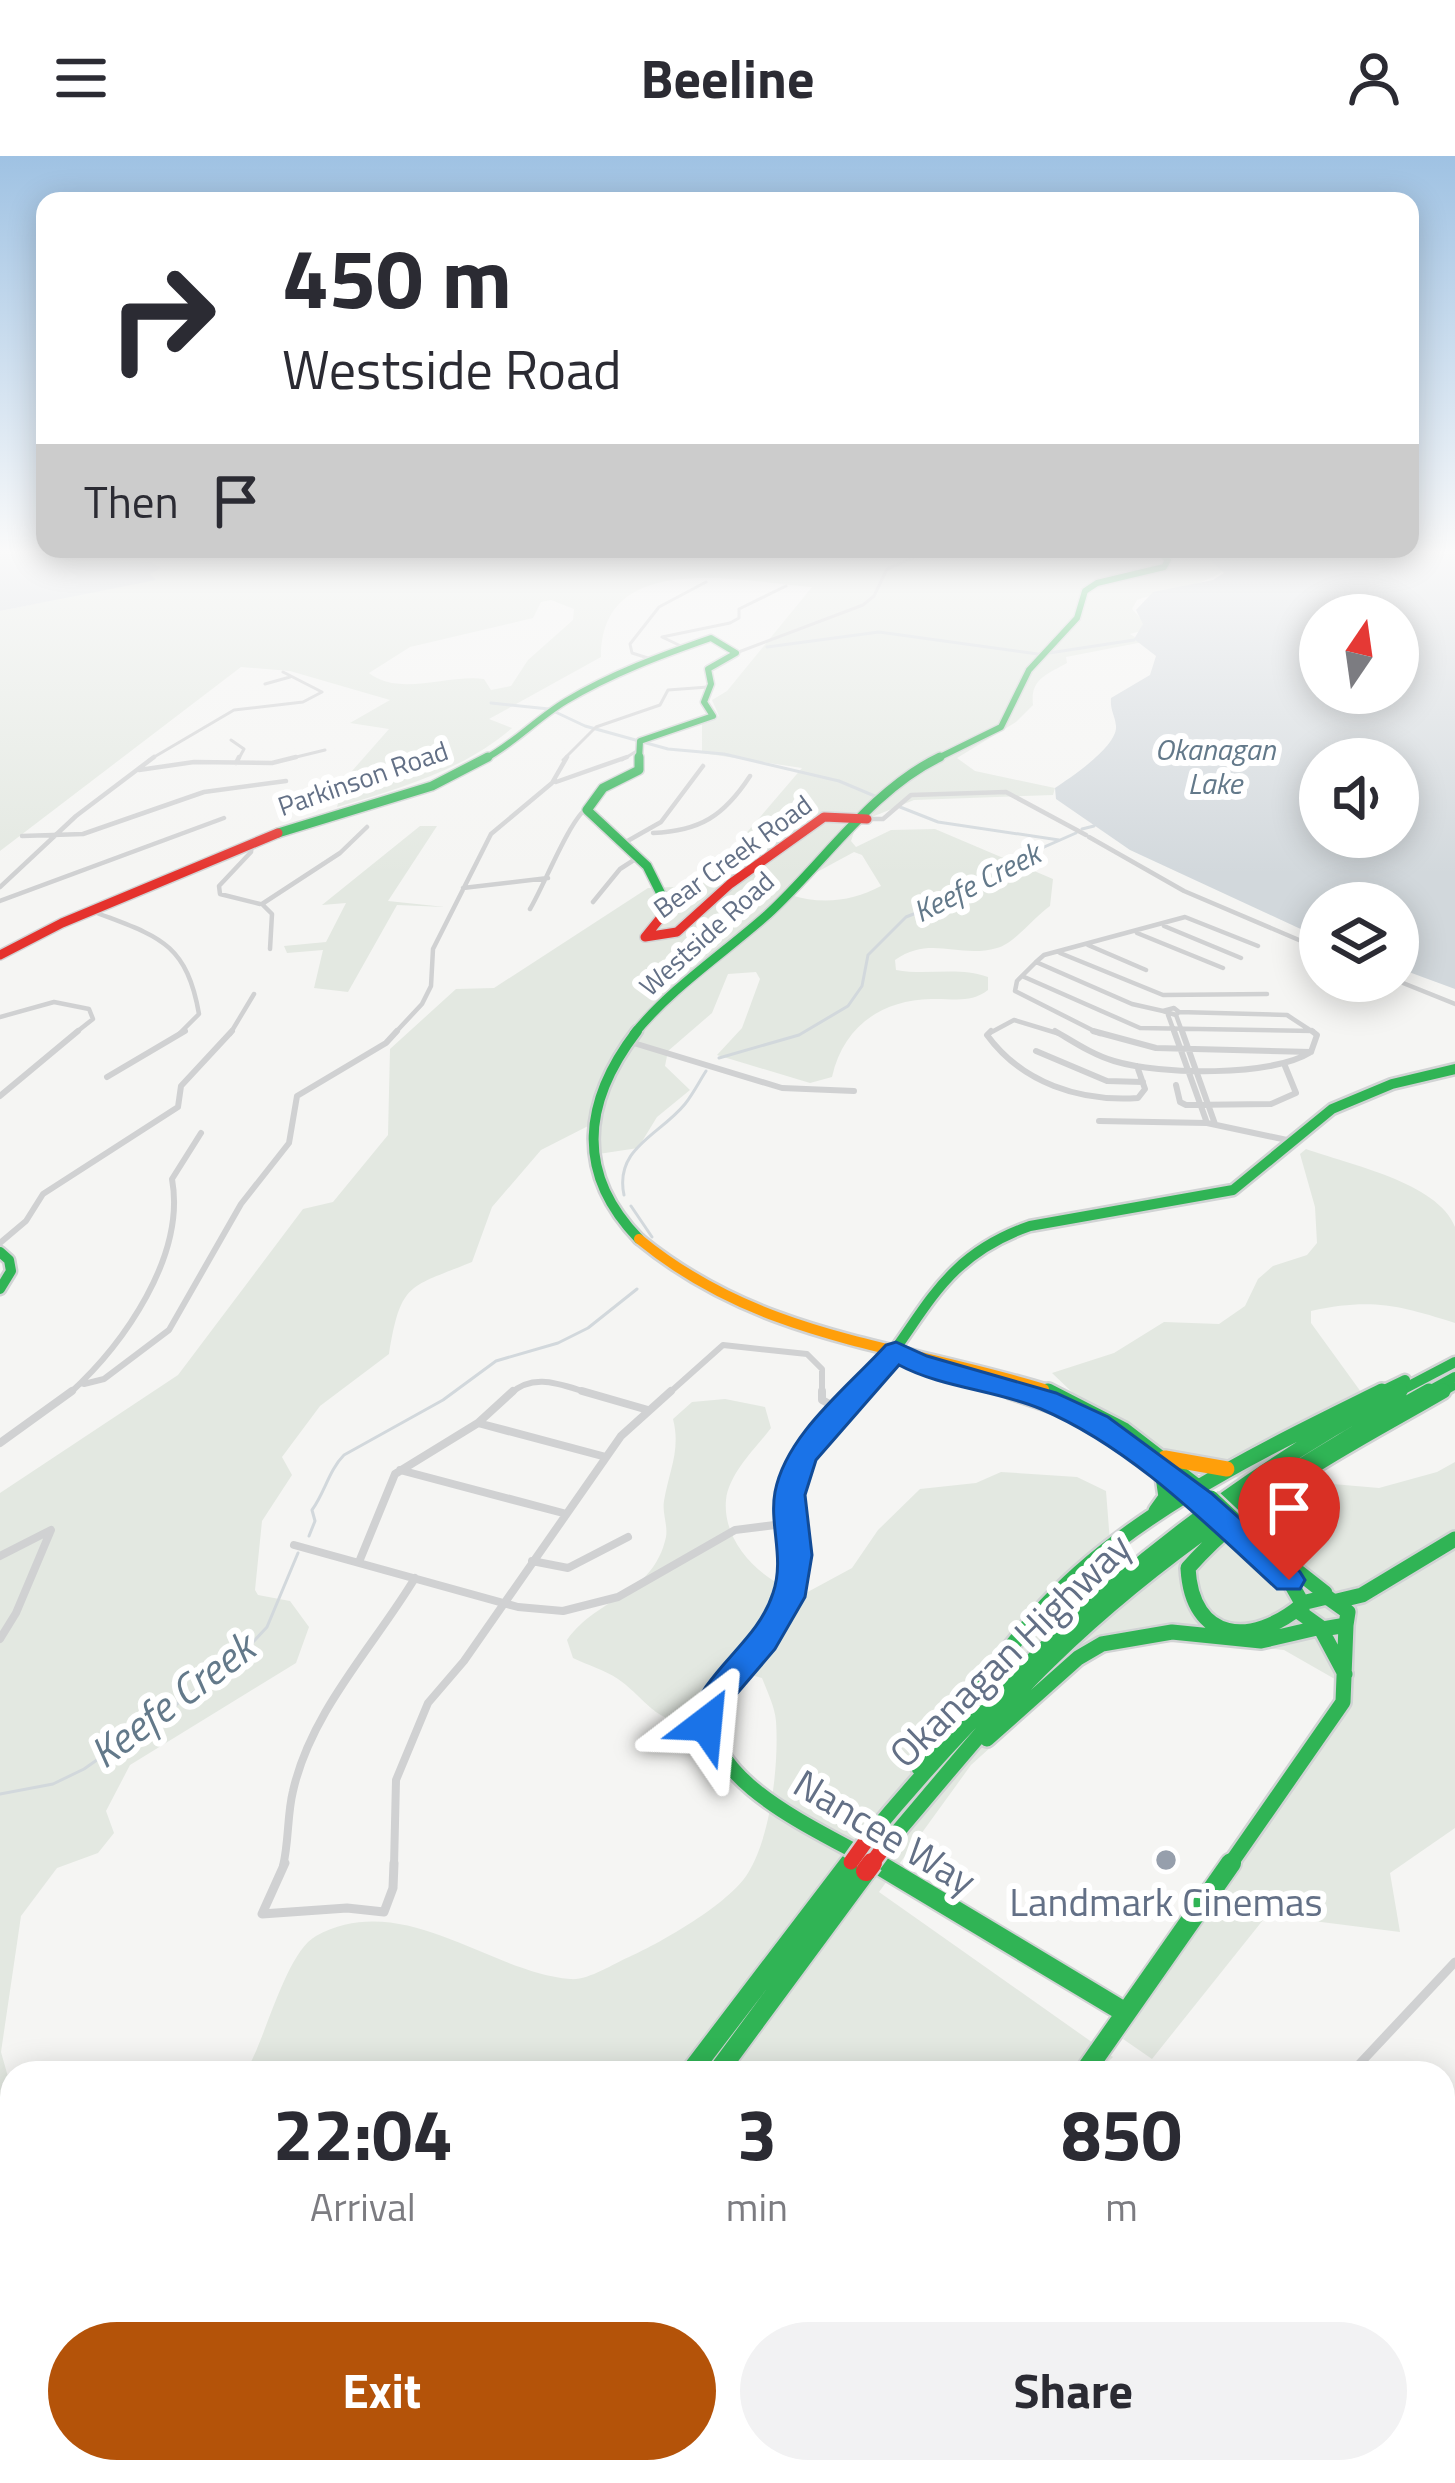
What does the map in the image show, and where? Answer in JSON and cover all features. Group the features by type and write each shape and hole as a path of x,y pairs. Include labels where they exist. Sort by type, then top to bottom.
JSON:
{"main road":[{"name":"Parkinson Road","path":"4,950 252,844 447,779 510,746 564,702 654,658"},
{"path":"588,807 603,788 639,770 640,741 646,736 711,718 714,713 704,702 711,685 708,669 728,658"},
{"name":"Westside Road","path":"1041,658 1030,669 1003,726 930,761 627,1041 598,1100 594,1153 606,1197 634,1236 686,1277 723,1298 769,1316 896,1351 925,1354 1058,1394 1099,1414 1242,1533 1289,1580 1302,1604"},
{"name":"Bear Creek Road","path":"588,807 620,844 653,870 668,908 644,935 661,938 692,921 730,884 824,817 843,815"},
{"path":"843,815 872,815"},
{"path":"843,815 854,820 854,832"},
{"name":"Nancee Way","path":"1126,2013 740,1781 720,1763 707,1736 708,1706 763,1640 789,1597 796,1570 790,1495 796,1468 896,1351 935,1286 980,1246 1050,1221 1197,1200 1233,1190 1260,1176 1300,1130 1346,1102 1455,1069"},
{"path":"0,1252 9,1260 11,1271 0,1289"},
{"path":"898,1799 933,1746 1039,1613 1094,1560 1152,1517 1200,1495 1228,1469 1343,1408 1455,1360"},
{"name":"Okanagan Highway","path":"699,2061 898,1799 1022,1669 1166,1542 1270,1465 1455,1360"},
{"path":"1455,1380 1223,1529 1188,1568 1185,1589 1193,1608 1230,1630 1253,1633 1275,1628 1319,1596 1336,1600 1374,1588 1455,1539"},
{"name":"Okanagan Highway","path":"726,2061 881,1851 1052,1658 1186,1541 1299,1463 1455,1380"},
{"path":"1152,1517 1166,1497 1163,1464 1228,1469"},
{"name":"Westside Road","path":"1242,1533 1336,1600"},
{"path":"967,1754 1078,1658 1102,1644 1172,1632 1261,1641 1319,1629 1337,1631 1374,1588"},
{"path":"1092,2061 1336,1713 1348,1679 1349,1620 1336,1600"},
{"path":"1302,1604 1305,1619 1319,1629 1348,1679"}],"street":[{"path":"647,658 651,659"},
{"path":"0,887 139,770 236,709 308,701 321,695 314,685 283,672"},
{"path":"265,684 293,676"},
{"path":"552,783 562,761 596,727 660,705 668,690 707,687"},
{"path":"231,740 244,749 236,763"},
{"path":"84,1384 115,1372 169,1330 241,1204 290,1143 297,1096 386,1042 422,1004 431,986 433,949 491,834 552,783 619,762 640,749"},
{"path":"139,770 194,762 272,763 325,750"},
{"path":"653,833 703,766"},
{"path":"620,844 718,818 750,776"},
{"path":"22,836 93,832 204,792 286,782"},
{"path":"872,815 883,820 911,795 1011,793 1184,891 1299,940"},
{"path":"530,909 560,855 565,830 577,812 588,807"},
{"path":"0,901 224,818"},
{"path":"270,949 272,914 262,904 340,853 367,827"},
{"name":"Parkinson Road","path":"252,844 251,852 219,886 220,894 262,904"},
{"path":"593,902 620,869 638,858"},
{"path":"463,889 548,878"},
{"path":"92,911 174,946 192,968 199,1014 187,1030 107,1077"},
{"path":"1258,946 1185,917 1057,951 1036,962 1014,986 1021,996 1118,1041 1312,1052"},
{"path":"1160,925 1241,958"},
{"path":"1134,932 1223,968"},
{"path":"1085,944 1146,970"},
{"path":"1057,951 1154,993 1267,994"},
{"path":"1036,962 1132,1004 1172,1013 1287,1015 1313,1031 1317,1043 1306,1060 1285,1066 1137,1066 1108,1060 1027,1022 1000,1023 987,1035 1011,1065 1074,1093 1138,1098 1144,1094 1137,1066"},
{"path":"1022,976 1130,1024 1313,1031"},
{"path":"1419,989 1455,1004"},
{"path":"0,1243 26,1221 43,1194 178,1107 181,1086 224,1044 254,994"},
{"path":"1247,997 1253,1012"},
{"path":"0,1017 54,1002 89,1009 93,1019 0,1096"},
{"path":"1172,1013 1211,1124"},
{"path":"627,1041 782,1088 823,1093 854,1090"},
{"path":"1036,1052 1107,1081 1143,1082"},
{"path":"1176,1085 1180,1102 1271,1104 1291,1097 1297,1089 1285,1066"},
{"path":"1099,1121 1211,1124 1290,1142"},
{"path":"0,1443 52,1411 84,1384 129,1331 174,1225 177,1207 172,1179 201,1133"},
{"path":"415,1578 383,1631 350,1666 302,1768 293,1790 285,1862 262,1914 347,1908 384,1912 393,1888 394,1800 402,1760 428,1703 464,1661 606,1456 707,1356 719,1346 735,1344 807,1354 822,1369 822,1400 843,1411"},
{"path":"359,1562 384,1492 400,1470 478,1423 523,1383 534,1379 648,1411"},
{"path":"478,1423 606,1456"},
{"path":"400,1470 563,1513"},
{"path":"294,1545 548,1612 599,1605 721,1536 748,1526 791,1523"},
{"path":"0,1556 51,1530 43,1540 24,1600 0,1639"},
{"path":"532,1561 568,1568 628,1537"},
{"path":"1367,2061 1455,1962"}],"shaded area":[{"path":"0,658 393,658 369,673 395,683 484,679 491,690 511,686 531,658 600,658 489,719 512,728 473,756 337,807 345,779 389,729 350,723 390,700 290,671 241,667 0,851"},
{"path":"754,658 1066,658 1067,663 1037,683 1033,705 1016,722 957,758 975,771 1055,788 1053,795 914,800 857,823 851,841 856,847 891,830 935,829 1053,879 1050,906 1004,945 983,951 921,949 895,960 896,970 988,977 988,990 968,999 913,1001 881,1011 845,1044 832,1077 810,1083 717,1055 742,1028 760,979 756,972 728,974 712,1013 668,1051 665,1066 690,1090 657,1117 638,1148 592,1155 592,1124 541,1150 492,1207 472,1262 411,1291 398,1313 389,1354 320,1406 282,1457 292,1475 262,1521 255,1590 258,1595 290,1601 309,1627 296,1663 130,1765 106,1811 114,1833 98,1853 57,1868 21,1916 0,2061 0,1493 178,1375 303,1209 333,1202 388,1135 390,1049 456,989 494,988 648,888 701,886 802,768 702,753 702,724 719,716 712,700 727,691","holes":["854,852 862,855 881,886 837,900 791,895 793,885"]},
{"path":"420,826 437,826 388,901 445,907 397,905 348,992 314,988 323,950 287,953 284,946 326,942 346,903 322,905"},
{"path":"1306,1149 1411,1186 1445,1211 1455,1227 1455,1323 1384,1305 1311,1311 1311,1323 1382,1421 1259,1482 1182,1466 1122,1440 1052,1373 1114,1353 1164,1322 1219,1324 1245,1306 1258,1279 1273,1266 1307,1255 1317,1243 1315,1207 1300,1154"},
{"path":"725,1399 765,1407 771,1428 728,1490 727,1517 739,1547 761,1572 804,1594 852,1568 878,1530 920,1489 976,1483 1001,1472 1077,1477 1106,1491 1111,1555 1133,1564 1275,1489 1321,1483 1379,1488 1437,1472 1455,1462 1455,1828 1390,1873 1400,1932 1267,1915 1152,2059 1123,2039 1337,1701 1340,1682 1284,1650 1179,1638 1130,1643 1085,1662 971,1765 879,1892 1113,2057 1109,2061 252,2061 285,1979 305,1945 316,1936 348,1924 412,1927 539,1973 577,1979 676,1932 726,1897 748,1873 768,1820 776,1758 775,1716 762,1678 729,1669 711,1684 700,1717 675,1720 654,1711 613,1676 573,1658 567,1640 593,1614 637,1584 659,1557 666,1537 664,1501 675,1451 673,1419 692,1402"}],"water":[{"name":"Okanagan Lake","path":"1155,658 1299,658 1299,714 1419,714 1419,658 1455,658 1455,989 1419,976 1419,882 1299,882 1299,928 1130,850 1056,799 1055,788 1092,761 1115,734 1111,698 1150,675"}],"waterway":[{"path":"491,703 549,709 585,726 668,749 724,754 839,781 877,797"},
{"path":"900,807 938,822 1059,840"},
{"name":"Keefe Creek","path":"1082,829 1094,826"},
{"name":"Keefe Creek","path":"719,1058 799,1035 848,1006 862,986 868,955 906,917 959,896 1003,865 1076,833"},
{"name":"Keefe Creek","path":"624,1195 623,1179 632,1154 685,1104 706,1071"},
{"name":"Keefe Creek","path":"631,1206 652,1237"},
{"name":"Keefe Creek","path":"309,1536 315,1521 312,1510 344,1455 443,1400 496,1361 558,1343 588,1328 637,1289"},
{"name":"Keefe Creek","path":"0,1794 53,1784 84,1769 230,1667 267,1627 298,1553"}],"traffic: fast":[{"path":"278,833 432,786 510,746 564,702 655,658"},
{"path":"662,916 668,908 647,866 587,810 603,788 639,770 640,741 713,716 704,702 711,684 708,669 728,658"},
{"path":"639,1239 609,1195 592,1136 597,1097 614,1060 672,995 769,913 900,784 930,762 983,740 1001,727 1039,658"},
{"path":"1126,2013 740,1781 714,1749 710,1709 791,1592 796,1563 790,1490 807,1449 883,1369 952,1268 998,1237 1030,1226 1233,1190 1332,1109 1392,1084 1455,1069"},
{"path":"0,1252 9,1260 11,1271 0,1289"},
{"path":"900,1354 1085,1416 1189,1493"},
{"path":"866,1841 1004,1685 1159,1545 1294,1450 1455,1362"},
{"path":"881,1851 1051,1659 1144,1577 1294,1470 1455,1377"},
{"path":"919,1768 1039,1613 1112,1545 1264,1449 1405,1380"},
{"path":"1302,1605 1265,1629 1227,1631 1197,1610 1189,1592 1188,1568 1215,1538 1277,1488 1452,1386"},
{"path":"1044,1389 1124,1430 1199,1488"},
{"path":"1156,1511 1166,1497 1162,1470"},
{"path":"1211,1498 1246,1531"},
{"path":"1200,1501 1238,1535"},
{"path":"1246,1531 1325,1593"},
{"path":"1238,1535 1289,1580 1302,1603"},
{"path":"1337,1601 1362,1595 1455,1539"},
{"path":"1327,1597 1348,1612 1346,1625 1329,1630 1318,1627 1302,1614 1302,1603 1327,1597"},
{"path":"1092,2061 1343,1702 1346,1625"},
{"path":"987,1739 1078,1658 1102,1644 1172,1632 1261,1641 1317,1628"},
{"path":"1322,1631 1345,1674"},
{"path":"699,2061 851,1862"},
{"path":"726,2061 866,1871"}],"traffic: slow":[{"path":"639,1239 681,1274 778,1320 1044,1389"},
{"path":"1165,1458 1227,1469"}],"traffic: jam":[{"path":"662,916 645,937 677,932 730,884 824,817 867,819"},
{"path":"0,955 62,923 278,833"},
{"path":"851,1862 866,1841"},
{"path":"866,1871 881,1851"}],"place":[{"name":"Landmark Cinemas","path":"1166,1860"}],"route":[{"path":"706,1724 712,1699 763,1640 789,1597 796,1570 790,1495 802,1456 896,1351 917,1363 1011,1388 1085,1416 1200,1501 1289,1580"}]}
